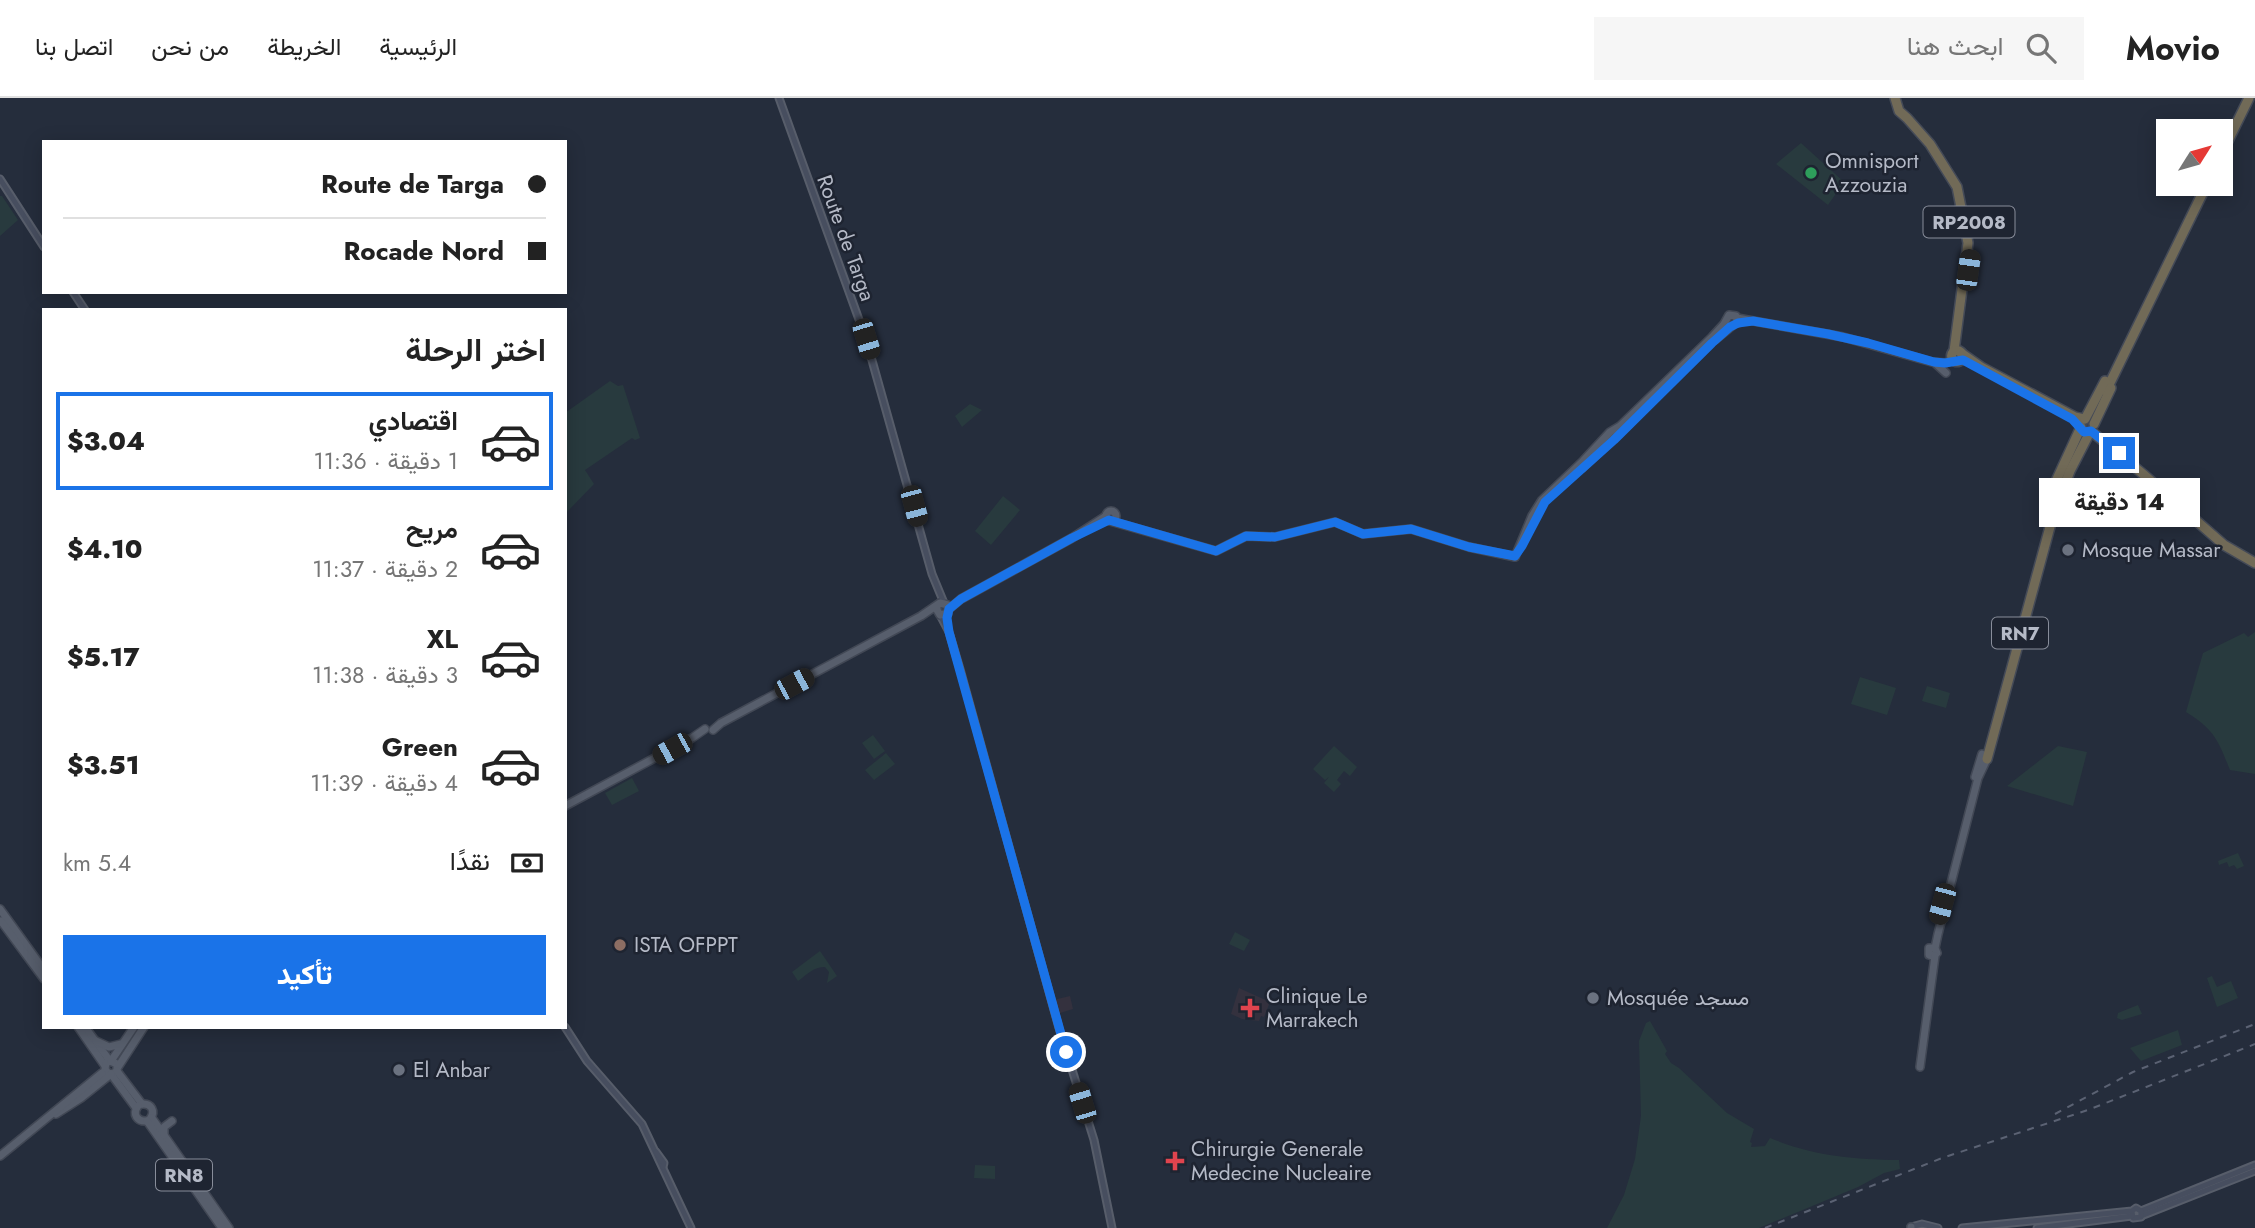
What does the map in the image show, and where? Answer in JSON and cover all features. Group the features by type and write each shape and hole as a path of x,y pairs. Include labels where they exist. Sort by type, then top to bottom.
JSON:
{"highway":[{"path":"2233,125 2247,98"},
{"path":"2233,129 2247,98"},
{"name":"RP2008","path":"1901,105 1935,145 1958,180 1970,227 1972,243 1957,355"},
{"path":"2104,390 2199,196"},
{"path":"1957,355 2082,423"},
{"path":"1957,355 2082,423"},
{"path":"2053,507 2058,474 2082,423 2120,360"},
{"path":"2063,480 2077,458 2117,377 2120,360"},
{"path":"2073,416 2090,409"},
{"path":"2082,423 2090,419 2092,429 2103,441 2234,551 2255,563"},
{"path":"2092,429 2234,551"},
{"path":"2084,444 2089,440 2103,441"},
{"path":"2077,458 2084,465"},
{"path":"2063,480 2079,476"},
{"name":"RN7","path":"1981,757 2063,480"}],"main road":[{"name":"Route de Targa","path":"779,98 866,339 1055,1015 1094,1140 1114,1228"},
{"path":"0,179 42,244"},
{"path":"567,805 921,616 961,599 1110,519 1216,551 1246,536 1275,537 1335,522 1363,534 1411,529 1469,547 1515,556 1539,504 1685,363 1733,322 1753,321 1843,337 1937,362 1957,355"},
{"path":"1937,362 1945,373"},
{"name":"RN7","path":"1919,1067 1932,952 1981,757"},
{"name":"RN7","path":"1932,952 1979,776 1981,757"},
{"path":"2,913 42,967"},
{"path":"2,913 42,976"},
{"name":"RN8","path":"80,1029 124,1081 139,1106"},
{"name":"RN8","path":"86,1029 139,1106"},
{"path":"112,1067 122,1044 137,1029"},
{"path":"0,1156 112,1067 138,1029"},
{"path":"566,1029 583,1056 642,1124 663,1163 691,1228"},
{"path":"93,1038 107,1046 122,1044"},
{"path":"112,1067 121,1070 124,1081"},
{"name":"RN8","path":"139,1106 148,1104 152,1108 146,1120"},
{"name":"RN8","path":"139,1106 135,1114 164,1136 229,1228"},
{"name":"RN8","path":"146,1120 222,1228"},
{"path":"164,1136 164,1126 172,1121"},
{"path":"2141,1214 2255,1165"},
{"path":"2141,1214 2255,1171"},
{"path":"2037,1228 2132,1213 2138,1208 2141,1214"},
{"path":"1962,1228 2132,1213"},
{"path":"1911,1228 1922,1224 1938,1228"}],"shaded area":[{"name":"Omnisport Azzouzia","path":"1801,143 1844,182 1828,205 1776,164"},
{"path":"0,196 18,220 0,236"},
{"path":"610,381 618,386 623,385 640,438 632,438 585,470 594,484 567,512 567,412"},
{"path":"970,404 982,410 962,427 955,416"},
{"path":"1003,496 1020,510 991,545 975,531"},
{"path":"2255,632 2255,774 2230,770 2214,736 2186,712 2203,653 2244,633 2248,637"},
{"path":"1860,677 1896,688 1887,715 1851,704"},
{"path":"1927,686 1950,693 1946,708 1922,701"},
{"path":"873,735 885,751 874,759 862,743"},
{"path":"1334,746 1357,767 1350,776 1344,771 1337,780 1341,784 1334,792 1324,783 1329,777 1325,780 1313,769"},
{"path":"2058,746 2087,752 2073,806 2007,786"},
{"path":"886,753 895,764 874,780 865,770"},
{"path":"632,778 639,791 612,805 605,793"},
{"path":"2238,853 2244,866 2237,869 2234,865 2229,867 2227,862 2219,865 2218,861"},
{"path":"1235,932 1250,940 1244,951 1229,944"},
{"path":"820,951 837,976 827,983 829,972 825,967 821,967 798,981 792,972"},
{"path":"2212,976 2217,987 2231,981 2238,998 2217,1007 2207,978"},
{"name":"Clinique Le Marrakech","path":"1239,988 1270,1002 1264,1017 1261,1016 1259,1021 1242,1019 1231,1014"},
{"path":"1070,996 1073,1009 1057,1014 1053,1000"},
{"path":"2138,1005 2142,1014 2122,1020 2117,1018 2118,1013"},
{"path":"1650,1021 1671,1063 1727,1113 1754,1129 1751,1147 1765,1146 1770,1138 1802,1149 1833,1155 1899,1160 1900,1169 1884,1173 1858,1187 1759,1228 1607,1228 1624,1195 1635,1159 1641,1116 1639,1041 1646,1023"},
{"path":"2178,1030 2182,1045 2141,1061 2130,1048"},
{"path":"975,1165 995,1166 995,1179 974,1178"}],"tunnel":[{"path":"2076,451 2100,401"}],"railway":[{"path":"2055,1114 2133,1072 2255,1024"},
{"path":"1765,1228 1942,1158 2088,1110 2255,1044"}],"place":[{"name":"Omnisport Azzouzia","path":"1811,173"},
{"name":"Mosque Massar","path":"2068,550"},
{"name":"ISTA OFPPT","path":"620,945"},
{"name":"Mosquée مسجد","path":"1593,998"},
{"name":"Clinique Le Marrakech","path":"1250,1008"},
{"name":"El Anbar","path":"399,1070"},
{"name":"Chirurgie Generale Medecine Nucleaire","path":"1175,1161"}],"route":[{"path":"1066,1052 949,632 949,609 961,599 1109,520 1216,551 1246,536 1270,538 1337,522 1359,533 1370,535 1411,529 1469,547 1515,556 1545,502 1614,440 1730,327 1753,321 1868,343 1934,362 1964,361 2072,419 2084,432 2091,431 2119,453"}]}
